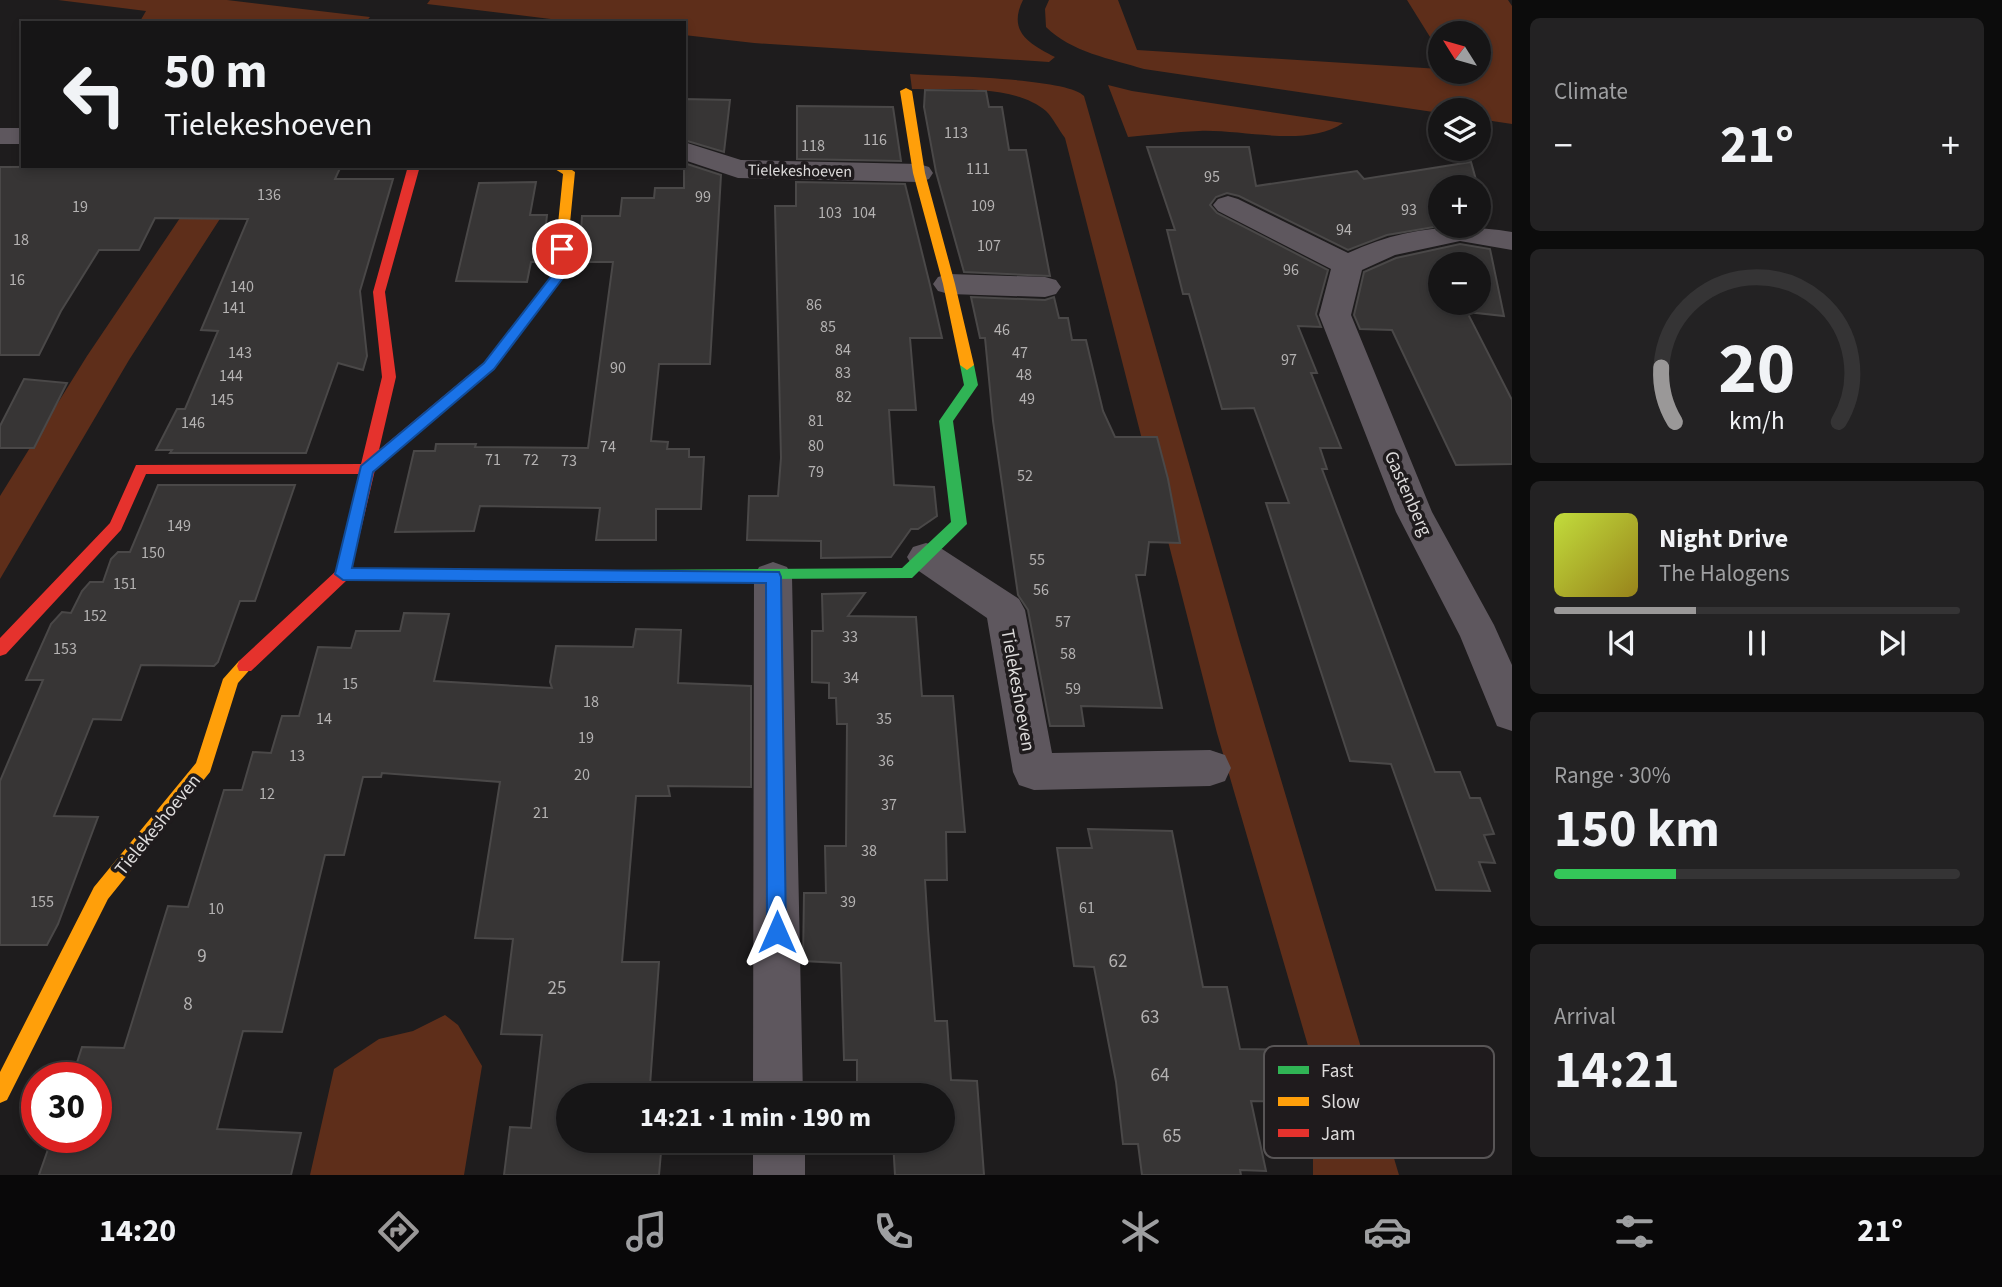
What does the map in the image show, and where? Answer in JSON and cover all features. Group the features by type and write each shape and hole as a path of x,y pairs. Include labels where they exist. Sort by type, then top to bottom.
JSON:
{"street":[{"path":"413,168 379,292 389,377 343,574 774,577 906,574 960,524 946,421 971,385 949,284 919,173 906,91"},
{"path":"0,136 21,136"},
{"name":"Tielekeshoeven","path":"686,151 738,169 919,173"},
{"path":"0,649 116,526 141,469 366,469 489,366 559,274 570,168"},
{"path":"1228,205 1348,265 1386,247 1460,232 1512,241"},
{"name":"Gastenberg","path":"1348,265 1335,316 1414,512 1480,636 1512,714"},
{"path":"949,284 1045,287"},
{"name":"Tielekeshoeven","path":"926,557 1005,610 1034,772 1210,768"},
{"name":"Tielekeshoeven","path":"5,1066 101,893 204,767 231,679 343,574"},
{"path":"774,577 778,1083"},
{"path":"779,1153 779,1175"}],"shaded area":[{"path":"58,0 227,0 370,17 367,21 140,21 146,11"},
{"path":"430,0 1023,0 1019,11 1020,29 1030,42 1055,57 1049,62 754,43 686,35 686,21 567,21 427,4"},
{"path":"1049,0 1118,0 1137,50 1428,68 1428,84 1491,84 1491,21 1428,21 1428,34 1407,0 1508,0 1512,6 1512,124 1491,121 1491,98 1428,98 1428,111 1144,69 1092,54 1067,43 1046,27 1045,9"},
{"path":"910,74 1055,85 1084,96 1239,639 1360,1046 1308,1046 1217,733 1065,138 1046,111 1017,96 982,90 912,89"},
{"path":"1108,85 1343,123 1311,135 1274,136 1199,131 1128,137"},
{"path":"214,168 253,168 129,360 0,579 0,496 87,356"},
{"path":"445,1015 458,1025 482,1066 464,1175 310,1175 334,1069 379,1039 413,1031"},
{"path":"1313,1158 1394,1158 1399,1175 1313,1175"}],"building":[{"path":"925,90 986,91 989,107 1002,107 1009,150 1026,150 1050,276 964,272 936,172 924,107"},
{"path":"686,99 730,100 724,152 686,141"},
{"path":"797,106 893,107 901,161 797,159"},
{"path":"1147,147 1249,147 1256,186 1357,171 1364,179 1471,162 1475,175 1428,175 1428,228 1387,235 1348,250 1239,196 1227,193 1216,197 1210,205 1217,213 1328,270 1316,314 1321,327 1298,326 1317,373 1311,373 1341,448 1320,448 1327,469 1322,469 1435,772 1460,772 1470,798 1480,798 1494,834 1484,835 1495,863 1479,862 1490,891 1436,890 1391,764 1350,761 1266,503 1289,503 1254,408 1222,409 1189,294 1183,294 1167,230 1175,230"},
{"path":"686,164 721,175 710,364 659,364 651,441 668,442 667,449 689,449 689,457 704,457 701,509 656,509 656,540 596,540 600,508 480,506 474,531 395,532 414,451 435,451 436,444 588,448 613,262 579,262 582,216 620,216 622,198 654,198 655,188 684,188"},
{"path":"0,167 340,168 335,179 393,179 360,291 367,356 363,370 338,363 306,453 170,453 172,450 156,450 177,409 185,409 218,331 201,330 248,219 155,218 139,250 99,250 61,311 39,355 0,355"},
{"path":"536,182 530,215 547,215 542,262 531,262 527,282 456,281 479,183"},
{"path":"796,182 905,184 942,338 910,338 916,410 889,410 894,485 934,487 937,516 918,529 911,529 891,557 821,558 821,541 747,540 749,496 778,496 781,458 775,206 796,206"},
{"path":"1460,244 1490,249 1491,252 1428,252 1428,315 1469,315 1512,400 1512,464 1456,465 1392,330 1360,329 1354,315 1364,272 1396,258"},
{"path":"1491,254 1504,316 1491,315"},
{"path":"971,297 1045,300 1054,297 1059,318 1068,318 1072,340 1086,340 1103,411 1115,437 1157,437 1180,543 1149,542 1145,575 1136,575 1162,708 1081,706 1084,726 1050,726 1028,610 1018,595 993,421 985,338 980,338"},
{"path":"24,379 67,383 34,448 0,448 0,426"},
{"path":"158,485 295,485 255,601 240,601 218,662 214,666 141,665 121,720 93,719 54,816 98,817 58,924 47,945 0,945 0,781 43,680 26,680 51,624 62,612 71,613 82,591 90,582 103,582 111,559 118,552 130,552"},
{"path":"865,593 848,616 916,617 922,696 953,696 965,832 946,832 947,880 925,880 928,929 935,1021 947,1021 951,1080 977,1081 984,1175 895,1175 894,1153 955,1153 955,1083 857,1083 857,1060 844,1060 841,963 803,961 804,893 826,893 825,846 846,846 847,724 837,724 836,698 829,698 829,683 812,682 812,631 823,631 822,594"},
{"path":"404,613 449,614 434,681 552,688 550,682 556,646 633,647 636,629 681,630 678,683 751,686 751,787 668,786 670,796 636,796 622,962 659,962 650,1083 556,1083 556,1153 661,1153 659,1175 504,1175 510,1127 531,1128 542,1035 501,1034 513,939 475,938 500,782 382,773 381,777 363,777 344,855 325,855 282,1032 243,1031 217,1129 301,1133 291,1175 39,1175 47,1153 112,1153 112,1062 77,1062 82,1047 124,1048 168,906 188,907 224,790 242,790 253,752 271,753 282,716 299,716 318,647 351,648 356,631 400,631"},
{"path":"1088,829 1172,831 1203,987 1227,987 1240,1049 1264,1049 1264,1101 1251,1101 1266,1171 1240,1170 1241,1175 1142,1175 1138,1144 1123,1144 1116,1082 1094,967 1074,966 1057,848 1092,848"}],"traffic: fast":[{"path":"620,576 906,574 959,524 946,421 971,385 967,365"}],"traffic: slow":[{"path":"906,91 919,173 949,284 967,365"},
{"path":"475,377 489,366 559,274 569,172 560,168"},
{"path":"0,1093 101,893 204,767 231,679 245,666"}],"traffic: jam":[{"path":"245,666 343,574 389,377 379,292 413,168"},
{"path":"0,649 116,526 141,469 366,469 475,377"},
{"path":"343,574 620,576"}],"route":[{"path":"562,249 559,274 489,366 366,469 343,574 774,577 777,932"}]}
